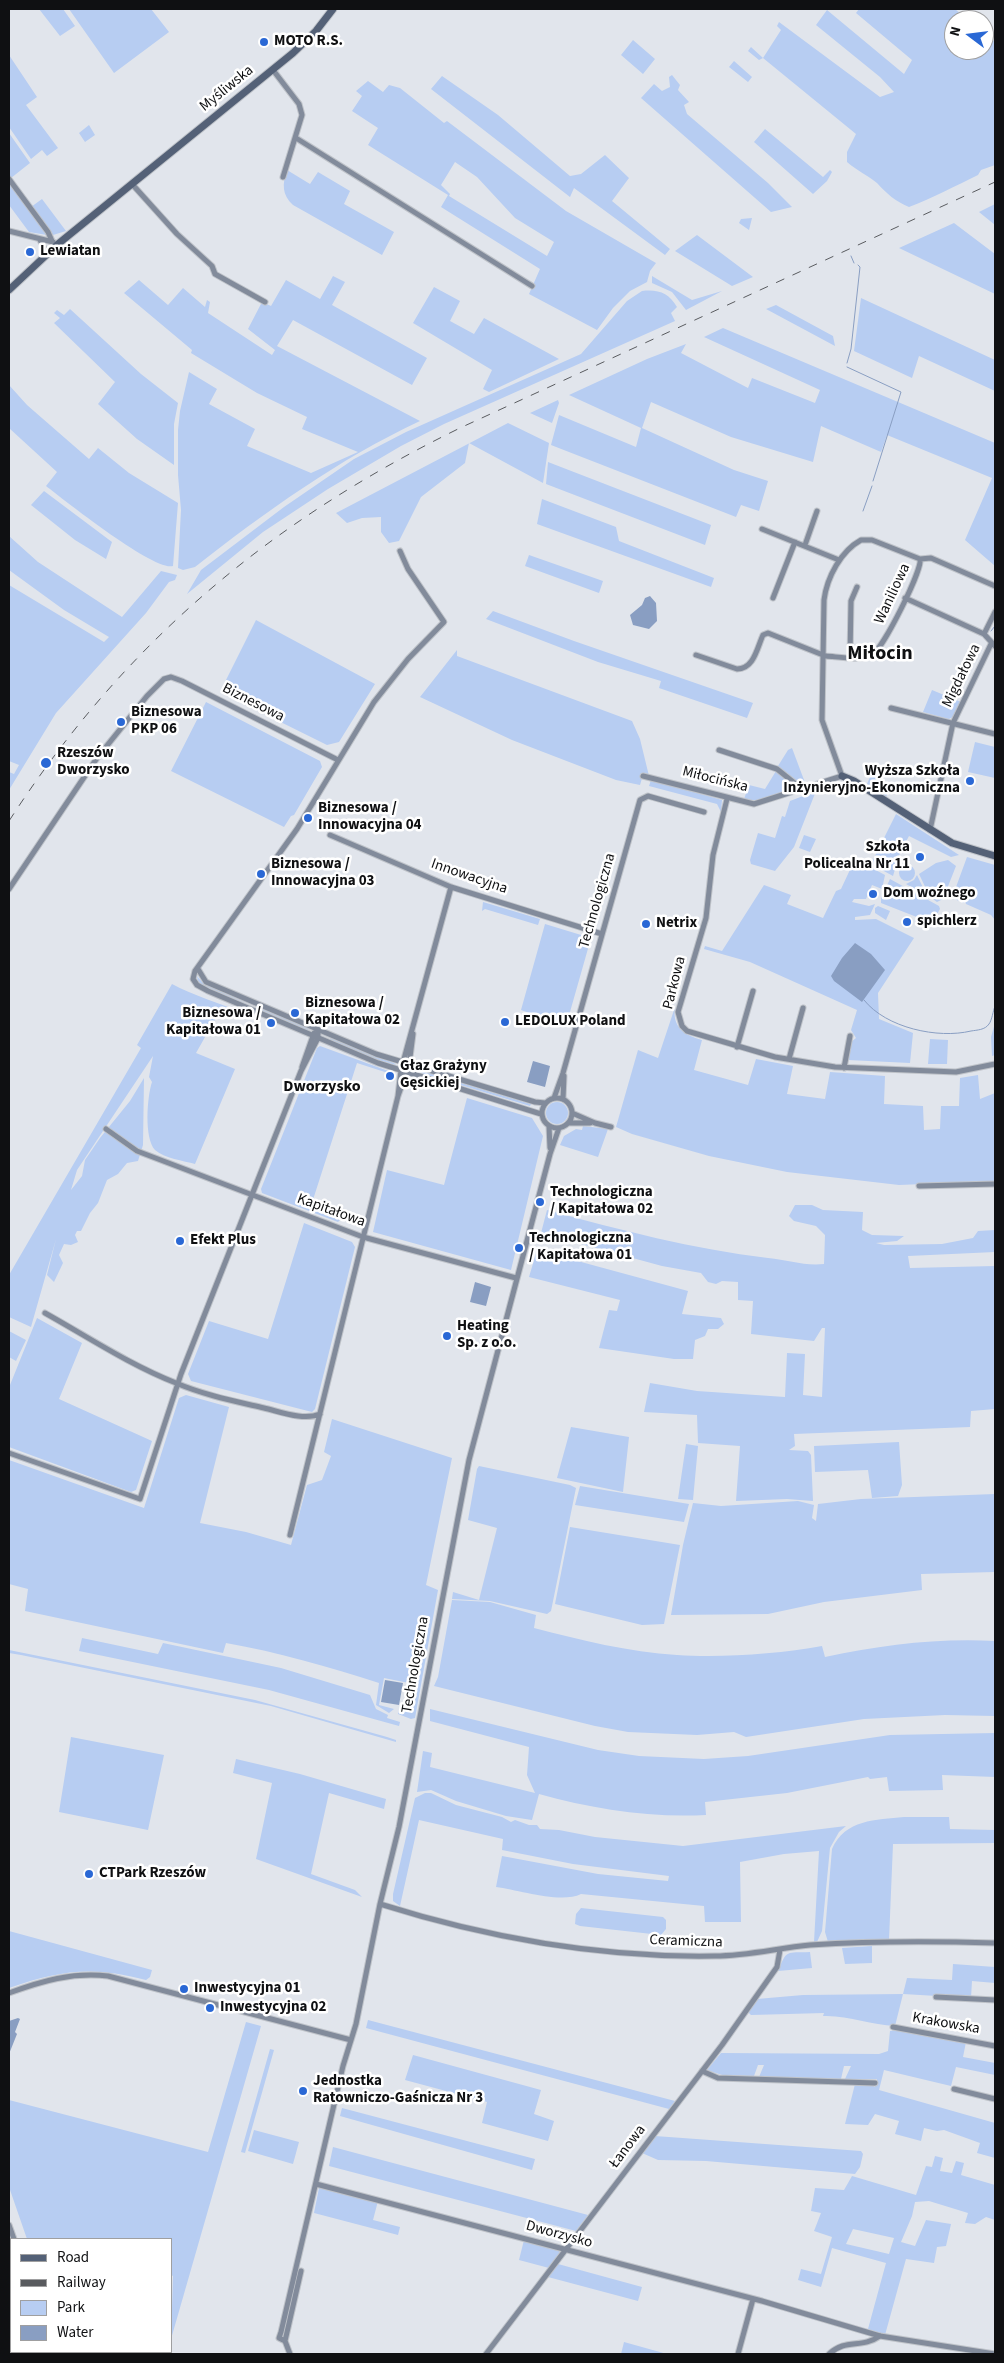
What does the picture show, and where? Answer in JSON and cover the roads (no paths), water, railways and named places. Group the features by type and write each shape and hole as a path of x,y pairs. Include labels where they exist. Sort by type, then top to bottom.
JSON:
{"street":[{"name":"Myśliwska","path":"9,290 47,254 55,242 132,184 273,70 314,33 333,9"},
{"path":"273,70 298,104 302,115 283,177"},
{"path":"296,138 532,286"},
{"path":"9,180 55,242"},
{"path":"132,184 177,234 212,266 215,274 265,302"},
{"path":"9,231 40,240 55,242"},
{"path":"40,240 47,254"},
{"path":"805,546 817,511"},
{"path":"762,529 839,560"},
{"name":"Waniliowa","path":"823,655 868,657 879,649 920,569 920,559 864,539 858,542 839,560 824,596 823,655 822,720 842,776"},
{"path":"773,598 794,542"},
{"path":"400,551 408,569 444,622 389,682 361,722 293,836 193,977 201,987 315,1037 404,1071 541,1114"},
{"path":"920,559 931,558 995,586"},
{"path":"850,657 851,601 857,587"},
{"path":"906,598 984,634 993,645"},
{"path":"984,634 995,612"},
{"path":"696,655 737,670 744,669 750,666 763,635 768,633 823,655"},
{"name":"Migdałowa","path":"930,830 953,723 993,645"},
{"name":"Biznesowa","path":"9,889 97,758 147,696 164,679 172,678 182,681 338,760"},
{"name":"Migdałowa","path":"891,708 995,734"},
{"path":"719,750 778,769 802,789"},
{"name":"Miłocińska","path":"643,776 727,799 754,804 842,776"},
{"path":"842,776 854,781 958,846 995,856"},
{"name":"Technologiczna","path":"554,1098 564,1073 640,800 648,796 704,812"},
{"name":"Parkowa","path":"727,799 714,855 706,918 678,1012 682,1026 687,1031 737,1047 789,1059 844,1068 956,1072 995,1064"},
{"name":"Innowacyjna","path":"330,835 450,887 602,934"},
{"path":"290,1535 412,1034 450,887"},
{"path":"198,969 206,982 318,1030 406,1064 535,1102 545,1103 554,1098 563,1099 569,1104 572,1113 568,1123"},
{"path":"737,1047 753,991"},
{"path":"789,1059 803,1008"},
{"path":"9,1453 140,1499 178,1384 318,1030"},
{"path":"844,1068 850,1036"},
{"name":"Technologiczna","path":"563,1099 564,1073"},
{"path":"545,1103 541,1114 543,1120 549,1126 559,1128 568,1123 595,1123"},
{"path":"572,1113 595,1123 611,1127"},
{"name":"Technologiczna","path":"549,1126 550,1154"},
{"name":"Technologiczna","path":"316,2184 351,2040 399,1826 460,1501 516,1278 559,1128"},
{"name":"Kapitałowa","path":"106,1129 141,1153 363,1237 516,1278"},
{"path":"919,1186 995,1184"},
{"path":"45,1313 134,1363 178,1384 277,1411 302,1416 320,1414"},
{"name":"Ceramiczna","path":"380,1904 463,1928 534,1943 666,1955 715,1956 780,1950 797,1946 848,1943 995,1943"},
{"name":"Łanowa","path":"486,2354 702,2071 771,1976 776,1967 780,1950"},
{"path":"9,1992 60,1977 88,1974 108,1976 351,2040"},
{"name":"Krakowska","path":"936,1997 995,2000"},
{"name":"Krakowska","path":"893,2027 995,2046"},
{"path":"702,2071 718,2078 875,2083"},
{"path":"954,2089 995,2099"},
{"path":"290,2354 285,2342 316,2184"},
{"name":"Dworzysko","path":"316,2184 753,2299 880,2336 995,2354"},
{"path":"9,2225 14,2238"},
{"path":"738,2354 753,2299"},
{"name":"Dworzysko","path":"829,2354 842,2345 869,2343 880,2336"}],"water":[{"path":"650,596 656,603 657,621 649,629 633,625 630,615 642,605 645,598"},
{"path":"855,943 871,954 885,970 862,1002 834,981 831,976 842,958"},
{"path":"533,1061 550,1066 545,1087 527,1082"},
{"path":"475,1282 491,1287 486,1306 470,1302"},
{"path":"385,1680 403,1683 399,1705 381,1702"},
{"path":"20,2019 15,2032 17,2034 9,2054 9,2021"}],"waterway":[{"path":"851,256 854,263"},
{"path":"847,363 851,349 860,267 858,265"},
{"path":"847,367 901,392 873,481"},
{"path":"863,511 872,486"},
{"path":"991,631 995,626"},
{"path":"871,785 882,792"},
{"path":"864,1000 885,1018 899,1024 913,1029 943,1033 978,1030 987,1026 995,1006"}],"railway":[{"path":"9,821 54,757 101,698 152,643 206,593 264,546 326,504 391,464 460,428 995,182"}],"place":[{"name":"MOTO R.S.","path":"264,42"},
{"name":"Lewiatan","path":"30,252"},
{"name":"Biznesowa PKP 06","path":"121,722"},
{"name":"Rzeszów Dworzysko","path":"46,763"},
{"name":"Wyższa Szkoła Inżynieryjno-Ekonomiczna","path":"970,781"},
{"name":"Biznesowa / Innowacyjna 04","path":"308,818"},
{"name":"Szkoła Policealna Nr 11","path":"920,857"},
{"name":"Biznesowa / Innowacyjna 03","path":"261,874"},
{"name":"Dom woźnego","path":"873,894"},
{"name":"spichlerz","path":"907,922"},
{"name":"Netrix","path":"646,924"},
{"name":"Biznesowa / Kapitałowa 02","path":"295,1013"},
{"name":"LEDOLUX Poland","path":"505,1022"},
{"name":"Biznesowa / Kapitałowa 01","path":"271,1023"},
{"name":"Głaz Grażyny Gęsickiej","path":"390,1076"},
{"name":"Technologiczna / Kapitałowa 02","path":"540,1202"},
{"name":"Efekt Plus","path":"180,1241"},
{"name":"Technologiczna / Kapitałowa 01","path":"519,1248"},
{"name":"Heating Sp. z o.o.","path":"447,1336"},
{"name":"CTPark Rzeszów","path":"89,1874"},
{"name":"Inwestycyjna 01","path":"184,1989"},
{"name":"Inwestycyjna 02","path":"210,2008"},
{"name":"Jednostka Ratowniczo-Gaśnicza Nr 3","path":"303,2091"}],"district":[{"name":"Miłocin","path":"880,655"},
{"name":"Dworzysko","path":"322,1087"}]}
